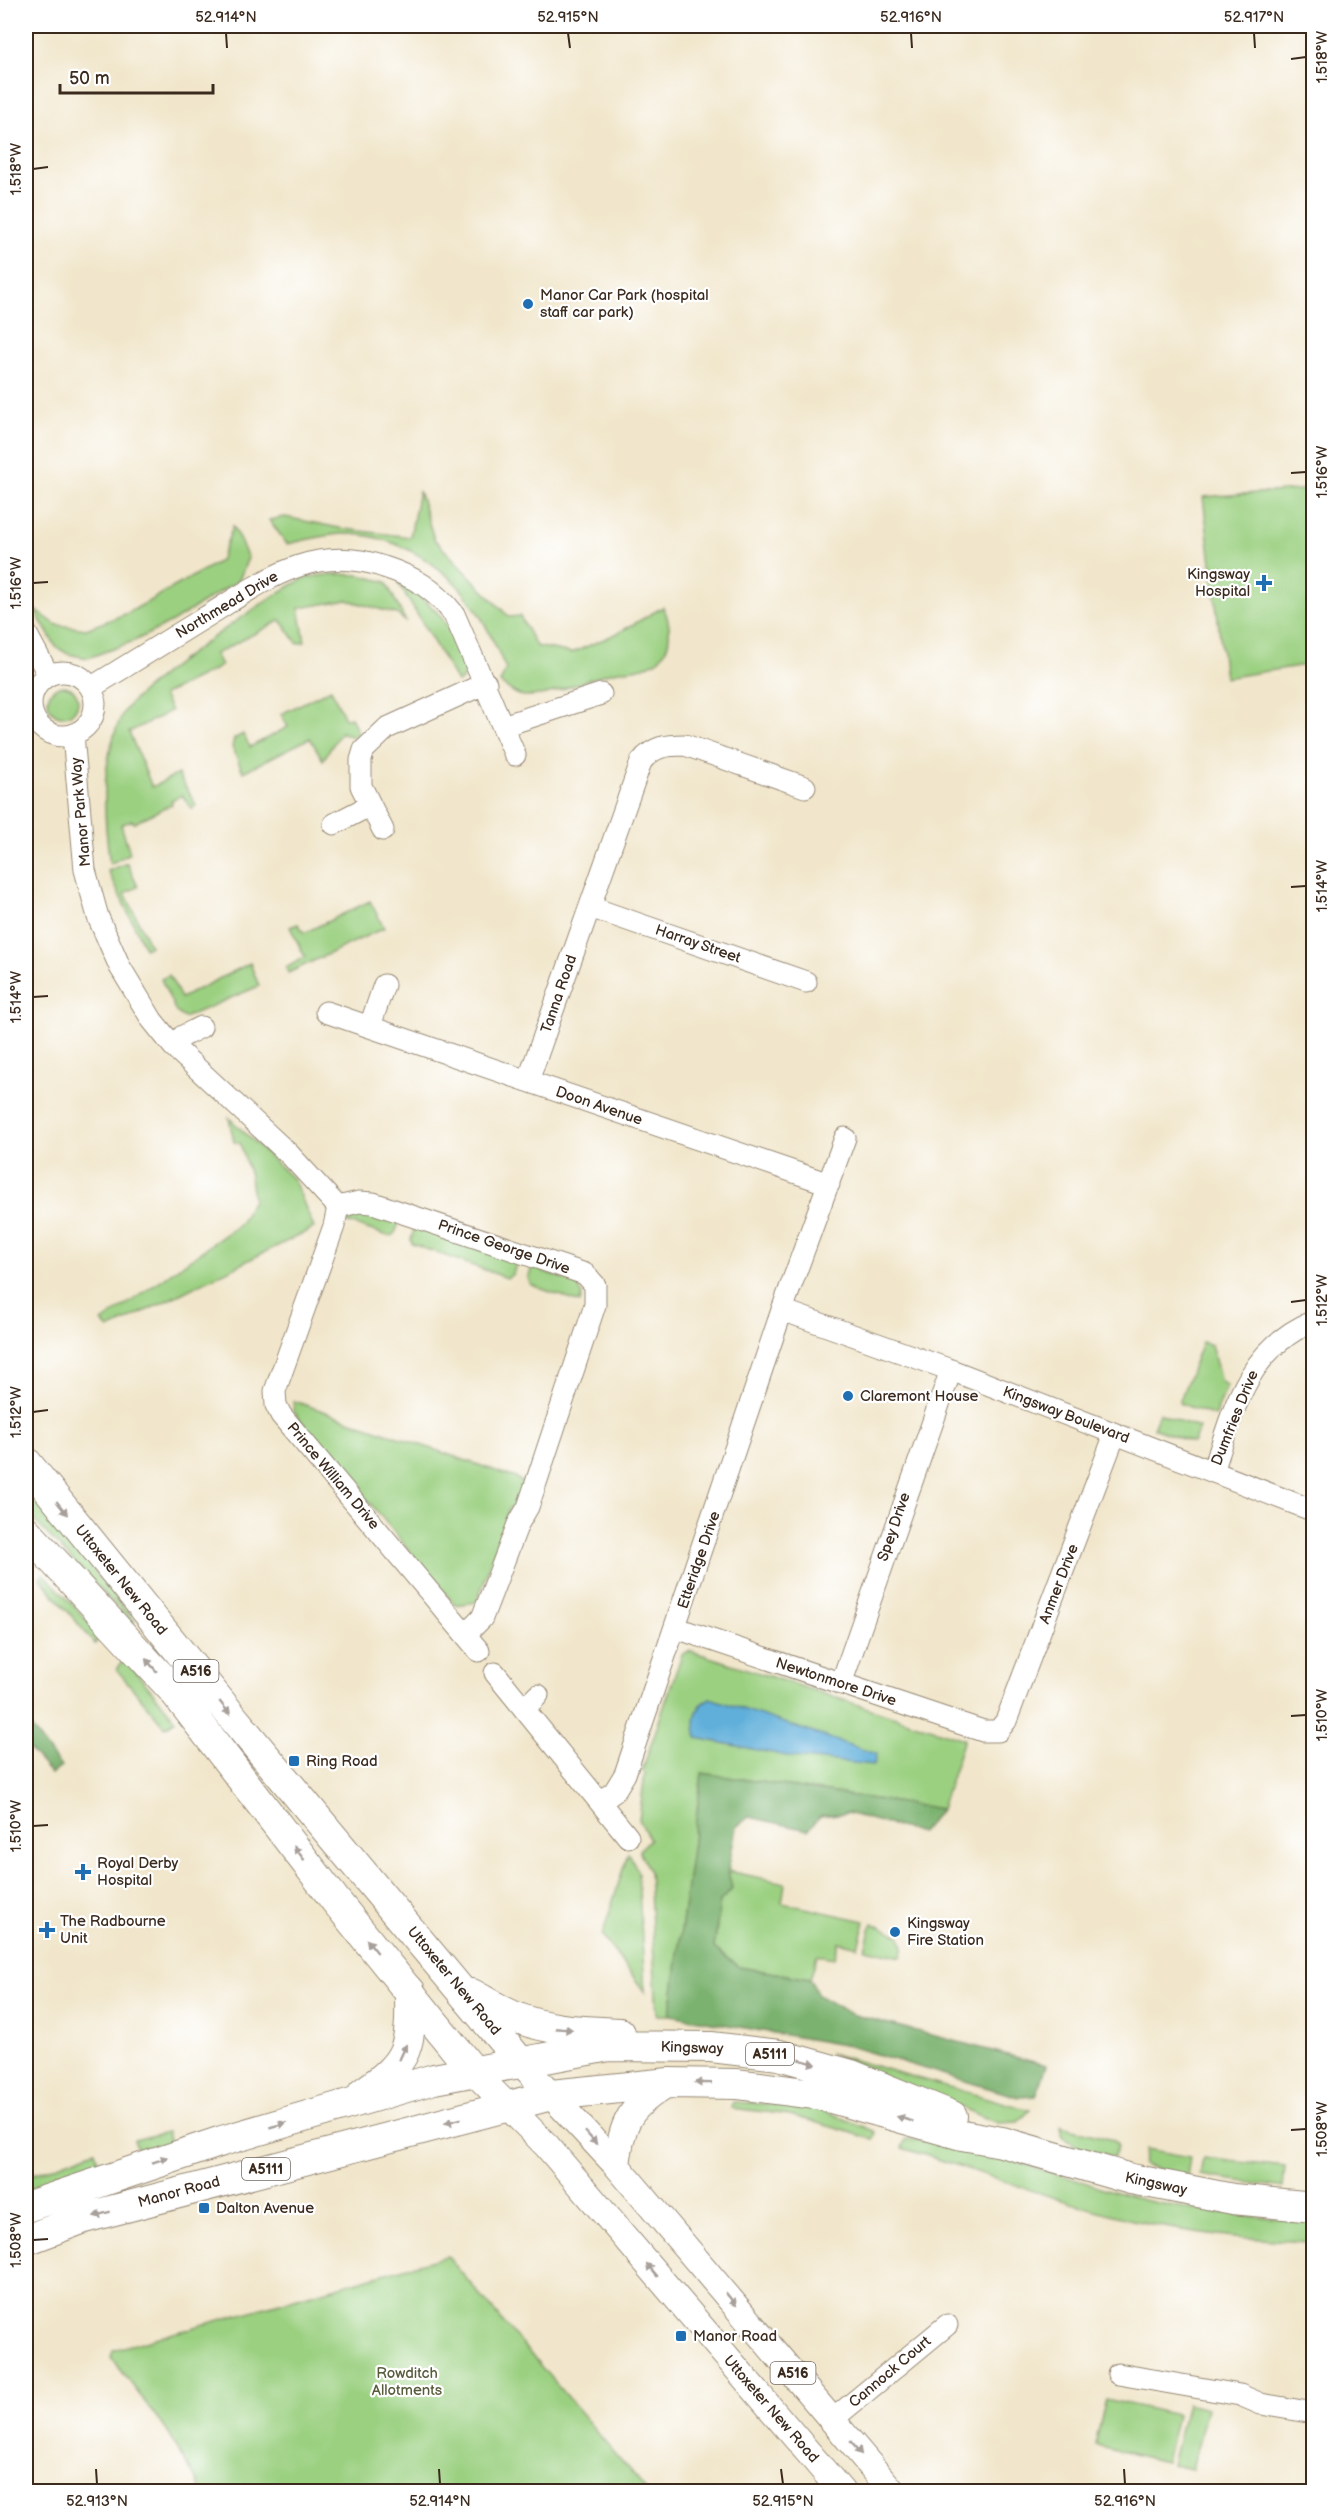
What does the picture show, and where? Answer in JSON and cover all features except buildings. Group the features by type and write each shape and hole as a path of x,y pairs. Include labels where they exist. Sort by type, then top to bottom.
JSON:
{"highway":[{"name":"Uttoxeter New Road","path":"26,1462 236,1720 522,2064"},
{"name":"Uttoxeter New Road","path":"26,1531 174,1691 335,1900 474,2071"},
{"path":"456,1985 518,2018 552,2028 627,2034 711,2047"},
{"path":"346,2105 388,2075 402,2058 411,2027 410,1991"},
{"name":"Kingsway","path":"474,2071 522,2064 609,2046 711,2047 779,2055 851,2075 970,2123 1002,2142"},
{"path":"509,2106 522,2064"},
{"name":"A5111","path":"26,2207 171,2157 434,2079 474,2071"},
{"name":"Kingsway","path":"509,2106 551,2095 669,2083 737,2084 821,2095 962,2135 1002,2142 1131,2179 1233,2199 1314,2207"},
{"name":"Manor Road","path":"26,2240 55,2228 253,2172 509,2106"}],"main road":[{"name":"Uttoxeter New Road","path":"522,2064 617,2166 893,2492"},
{"name":"Uttoxeter New Road","path":"474,2071 547,2146 842,2492"},
{"path":"617,2166 622,2132 628,2116 643,2099 669,2083"}],"street":[{"name":"Northmead Drive","path":"92,687 270,578 303,564 340,559 373,563 415,578 427,586 454,614 486,683 515,755"},
{"path":"26,633 48,674"},
{"path":"65,671 80,675 92,687 96,706 93,718 85,728 73,735 61,736 49,733 30,720 31,698 36,686 48,674 65,671"},
{"path":"383,830 361,786 360,760 370,741 408,716 486,683"},
{"path":"503,726 602,694"},
{"name":"Manor Park Way","path":"73,735 81,837 91,895 120,967 152,1020 173,1046"},
{"name":"Tanna Road","path":"528,1081 641,762 655,749 670,745 686,746 805,787"},
{"path":"333,824 369,806"},
{"name":"Harray Street","path":"590,907 806,982"},
{"path":"370,1026 384,985"},
{"name":"Doon Avenue","path":"326,1012 829,1184"},
{"path":"201,1027 183,1036 173,1046 290,1155 338,1207"},
{"name":"Etteridge Drive","path":"601,1801 614,1792 625,1774 782,1310 845,1138"},
{"name":"Prince George Drive","path":"338,1207 359,1202 373,1203 585,1274 595,1285 595,1305 528,1507 518,1524 472,1643"},
{"name":"Prince William Drive","path":"338,1207 331,1237 275,1391 276,1405 281,1415 472,1643"},
{"name":"Kingsway Boulevard","path":"782,1310 951,1370 1314,1511"},
{"name":"Dumfries Drive","path":"1213,1472 1227,1429 1254,1366 1270,1348 1291,1332 1314,1321"},
{"name":"Spey Drive","path":"841,1684 951,1370"},
{"name":"Anmer Drive","path":"998,1731 1006,1721 1116,1434"},
{"name":"Newtonmore Drive","path":"676,1628 983,1731 998,1731"},
{"path":"495,1673 531,1702 628,1837"},
{"path":"26,2232 55,2228"},
{"name":"Cannock Court","path":"832,2420 947,2325"},
{"path":"1118,2374 1240,2395 1261,2404 1314,2413"}],"green space":[{"name":"Kingsway Hospital","path":"1313,489 1314,657 1311,664 1225,678 1203,497"},
{"path":"419,491 434,539 509,617 520,616 536,646 572,653 618,633 663,607 669,627 669,641 664,654 646,666 607,674 548,693 518,695 500,683 506,669 477,611 466,595 436,567 401,546 362,535 342,534 287,544 269,520 285,517 344,529 410,537"},
{"path":"233,526 248,558 239,580 172,622 134,641 88,658 68,654 56,647 34,609 57,625 86,629 128,613 220,561"},
{"path":"337,574 359,575 386,582 406,622 397,614 347,600 299,608 305,642 297,643 281,620 215,654 221,665 216,669 163,695 171,711 129,732 152,787 178,774 196,805 192,809 182,795 171,801 172,804 134,823 132,820 121,825 130,853 110,864 105,807 107,769 115,733 122,715 132,702 204,643 285,589 305,578"},
{"path":"398,582 434,609 449,629 468,669 461,681 457,682"},
{"path":"63,686 74,690 78,701 74,712 63,716 52,712 48,701 52,690"},
{"path":"331,689 345,719 351,717 358,733 352,737 341,732 323,760 310,738 243,772 232,747 234,739 243,734 250,747 288,727 281,714"},
{"path":"127,863 138,887 125,893 150,946 145,948 108,871"},
{"path":"370,901 384,928 288,973 286,968 305,957 290,927 298,924 304,933"},
{"path":"250,963 259,986 184,1018 176,1012 161,979 169,975 181,998"},
{"path":"229,1118 294,1180 314,1228 109,1329 102,1322 240,1224 253,1200 250,1176 240,1143 234,1142"},
{"path":"361,1211 375,1212 400,1221 394,1235 388,1236 346,1222"},
{"path":"415,1227 517,1262 513,1274 507,1278 412,1244 411,1239"},
{"path":"532,1267 577,1284 582,1294 580,1303 531,1285 528,1279"},
{"path":"1202,1342 1211,1345 1221,1382 1227,1385 1215,1416 1179,1403"},
{"path":"294,1401 516,1478 525,1484 519,1503 509,1508 477,1602 455,1605 293,1411"},
{"path":"1159,1413 1199,1428 1193,1443 1153,1428"},
{"path":"26,1479 80,1545 97,1575 135,1621 133,1624 26,1512"},
{"path":"44,1574 101,1635 95,1644 40,1578"},
{"path":"691,1651 964,1739 941,1809 702,1773 670,2015 657,2015 649,1871 639,1850 650,1840 639,1819 645,1773 642,1771 682,1654"},
{"path":"124,1658 176,1720 165,1727 117,1670"},
{"path":"26,1721 61,1767 51,1774 26,1746"},
{"path":"702,1773 941,1809 921,1833 847,1813 820,1816 808,1830 749,1817 736,1827 728,1871 732,1889 720,1901 714,1948 739,1967 810,1979 818,1995 851,2014 1046,2065 1036,2096 1018,2097 849,2046 670,2015"},
{"path":"628,1853 638,1872 645,1992 602,1936"},
{"path":"728,1871 785,1883 782,1903 865,1921 858,1947 839,1942 834,1958 817,1955 810,1979 739,1967 714,1948 720,1901 732,1889"},
{"path":"872,1923 899,1935 904,1946 901,1957 865,1949"},
{"path":"829,2053 1030,2110 1018,2122 998,2123"},
{"path":"733,2102 816,2107 876,2132 873,2139 790,2115 732,2108"},
{"path":"1061,2126 1113,2140 1118,2146 1113,2157 1079,2147 1063,2138"},
{"path":"167,2132 170,2144 140,2156 134,2140"},
{"path":"906,2139 964,2146 1143,2200 1195,2210 1313,2222 1313,2242 1214,2235 1123,2218 902,2148"},
{"path":"1146,2149 1190,2157 1187,2176 1142,2165"},
{"path":"95,2151 100,2167 34,2192 26,2177"},
{"path":"1203,2158 1285,2167 1283,2188 1200,2175"},
{"name":"Rowditch Allotments","path":"447,2256 647,2491 203,2491 167,2431 111,2357 113,2350"},
{"path":"1106,2399 1177,2415 1166,2462 1095,2445"},
{"path":"1187,2403 1207,2408 1192,2469 1172,2465"}],"water":[{"path":"710,1698 876,1754 874,1765 792,1757 697,1738 696,1715 701,1706"}],"place":[{"name":"Manor Car Park (hospital staff car park)","path":"528,304"},
{"name":"Kingsway Hospital","path":"1264,583"},
{"name":"Claremont House","path":"848,1396"},
{"name":"Ring Road","path":"294,1761"},
{"name":"Royal Derby Hospital","path":"83,1872"},
{"name":"The Radbourne Unit","path":"47,1930"},
{"name":"Kingsway Fire Station","path":"895,1932"},
{"name":"Dalton Avenue","path":"204,2208"},
{"name":"Manor Road","path":"681,2336"}]}
